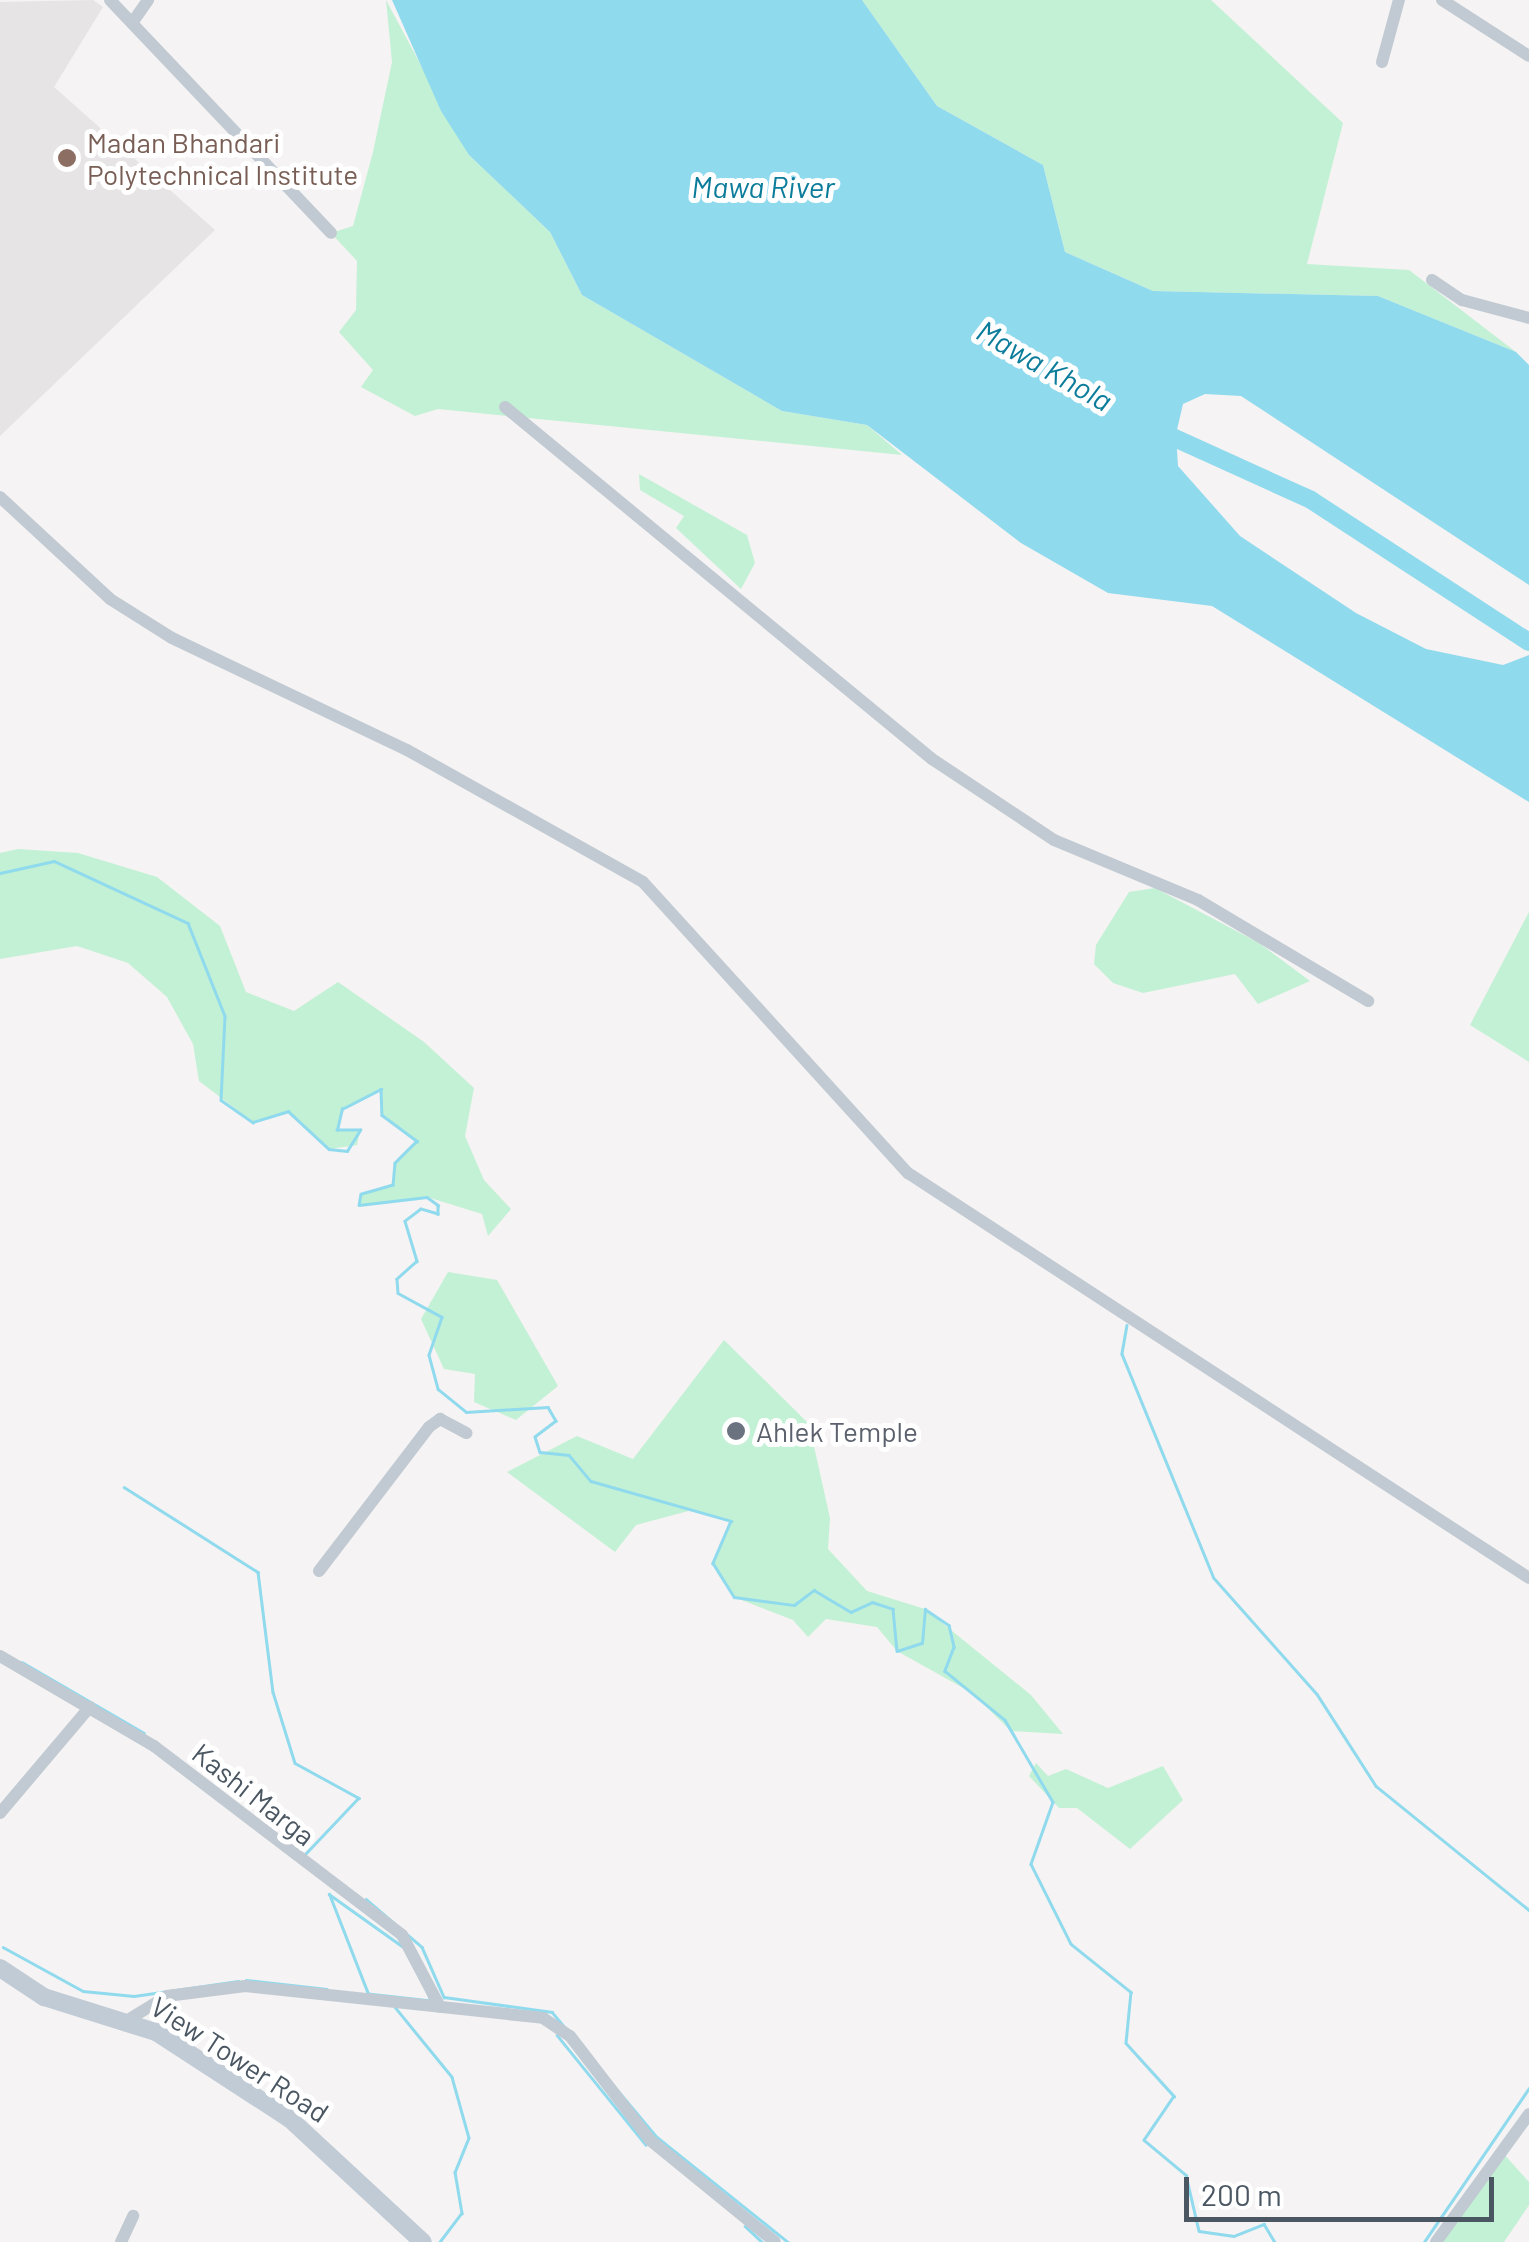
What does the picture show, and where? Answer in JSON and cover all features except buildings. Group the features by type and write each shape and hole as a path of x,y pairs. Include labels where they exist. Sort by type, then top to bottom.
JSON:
{"street":[{"path":"110,0 331,234"},
{"path":"132,23 148,0"},
{"path":"1382,62 1398,0"},
{"path":"1442,0 1457,4 1529,56"},
{"path":"1432,280 1462,300 1529,318"},
{"path":"505,407 932,759 1054,840 1198,900 1368,1001"},
{"path":"0,497 110,599 172,638 407,750 644,882 908,1173 1196,1355 1529,1578"},
{"path":"319,1572 430,1427 440,1420 466,1432"},
{"name":"Kashi Marga","path":"0,1656 90,1707 402,1934 440,2007"},
{"path":"0,1814 90,1707"},
{"name":"View Tower Road","path":"0,1968 44,1997 131,2018 290,2119 423,2242"},
{"path":"131,2018 167,1996 245,1986 544,2018 570,2036 650,2140 775,2242"},
{"path":"1436,2242 1529,2114"},
{"path":"120,2242 133,2216"}],"shaded area":[{"name":"Madan Bhandari Polytechnical Institute","path":"93,0 103,7 54,87 215,230 0,436 0,2"}],"green space":[{"path":"386,0 469,155 550,232 582,295 782,411 867,425 902,455 438,409 415,416 361,387 373,370 339,332 356,310 357,261 331,233 353,226 373,152 392,62"},
{"path":"862,0 1211,0 1343,123 1307,264 1409,270 1516,352 1378,296 1153,291 1065,252 1043,165 937,106"},
{"path":"639,474 747,535 755,563 741,589 676,528 684,516 640,490"},
{"path":"18,849 78,853 157,877 220,926 246,992 294,1011 338,982 424,1042 474,1088 465,1136 484,1180 511,1209 488,1236 482,1214 427,1197 359,1205 361,1194 393,1185 395,1163 417,1141 382,1115 381,1089 342,1109 337,1129 360,1130 357,1145 329,1149 288,1111 253,1122 199,1081 193,1044 167,997 128,963 77,946 0,959 0,853"},
{"path":"1155,888 1259,943 1310,981 1258,1004 1235,974 1143,993 1113,983 1094,964 1096,945 1129,892"},
{"path":"1529,912 1529,1062 1470,1025"},
{"path":"448,1272 497,1280 558,1386 516,1420 474,1402 475,1374 444,1369 421,1319"},
{"path":"724,1340 809,1424 830,1518 828,1549 867,1591 925,1609 1031,1695 1063,1734 1011,1731 972,1693 897,1651 877,1627 826,1619 808,1637 793,1620 734,1597 713,1563 730,1521 692,1510 636,1525 615,1552 507,1472 577,1436 633,1459"},
{"path":"1036,1763 1048,1776 1066,1769 1108,1788 1163,1766 1183,1800 1130,1849 1077,1808 1059,1808 1029,1776"},
{"path":"1502,2152 1529,2182 1529,2205 1504,2242 1436,2242"}],"water":[{"name":"Mawa River","path":"392,0 862,0 937,106 1043,165 1065,252 1153,291 1378,296 1516,352 1529,365 1529,585 1241,396 1205,394 1183,404 1176,434 1178,466 1240,536 1356,613 1426,649 1503,665 1529,655 1529,802 1212,606 1108,593 1021,543 867,425 782,411 582,295 550,232 469,155 441,111"}],"waterway":[{"name":"Mawa Khola","path":"1157,430 1311,500 1529,642"},
{"path":"0,873 54,861 188,923 225,1016 221,1100 253,1122 288,1111 329,1149 347,1151 360,1130 337,1130 342,1109 381,1089 382,1115 417,1141 395,1163 393,1185 361,1194 359,1205 427,1197 438,1205 438,1214 421,1209 405,1221 417,1261 397,1279 398,1293 442,1317 429,1355 438,1389 466,1412 548,1407 556,1421 535,1437 540,1452 569,1455 591,1481 731,1521 713,1563 734,1597 794,1605 814,1590 851,1612 872,1602 893,1609 897,1651 922,1643 925,1609 949,1625 954,1647 945,1671 1005,1720 1053,1802 1031,1864 1071,1944 1131,1992 1126,2043 1174,2096 1144,2140 1186,2175 1199,2231 1234,2236 1264,2224 1275,2242"},
{"path":"1127,1325 1122,1354 1214,1578 1317,1694 1376,1786 1529,1910"},
{"path":"124,1487 258,1572 273,1692 295,1763 359,1798 304,1856"},
{"path":"22,1662 144,1733"},
{"path":"329,1894 413,1954 431,2001 368,1994 329,1894"},
{"path":"366,1899 422,1947 444,1997 552,2012 657,2137 788,2242"},
{"path":"3,1947 83,1991 134,1996 238,1981"},
{"path":"246,1980 327,1989"},
{"path":"395,2007 452,2077 469,2138 455,2172 462,2213 440,2242"},
{"path":"557,2035 646,2145"},
{"path":"1424,2242 1529,2088"},
{"path":"745,2226 762,2242"}],"place":[{"name":"Madan Bhandari Polytechnical Institute","path":"67,158"},
{"name":"Ahlek Temple","path":"736,1431"}]}
